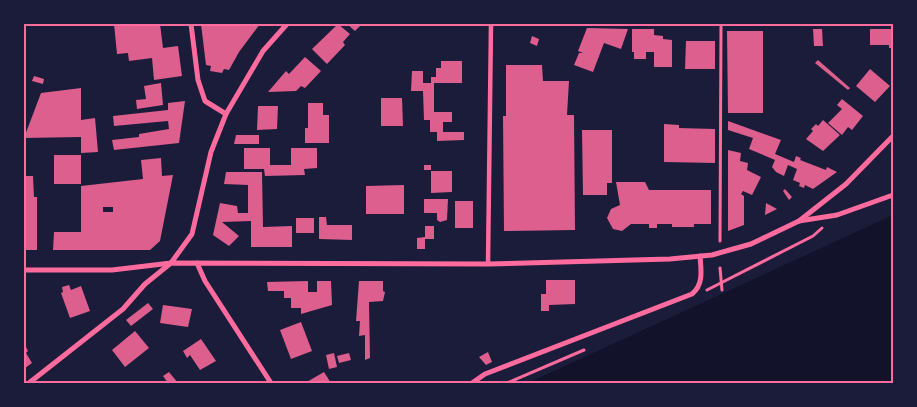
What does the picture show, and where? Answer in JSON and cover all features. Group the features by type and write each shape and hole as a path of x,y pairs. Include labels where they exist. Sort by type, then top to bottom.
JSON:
{"street":[{"path":"191,24 198,80 205,101 226,114"},
{"path":"29,383 123,309 145,284 171,263 192,234 212,152 226,114 263,50 287,24"},
{"path":"488,264 491,24"},
{"path":"24,270 112,270 171,263 488,264 670,260 720,254 750,244 799,221 846,184 893,136"},
{"path":"799,221 824,217 893,195"},
{"path":"472,383 485,374 692,294 698,289 701,280 700,256"},
{"path":"197,263 205,281 271,383"}],"path":[{"path":"720,241 721,24"},
{"path":"698,289 703,291 720,285 817,233 822,226 824,217"},
{"path":"720,268 720,285 722,290"}],"shaded area":[{"path":"893,215 893,383 528,383"}],"building":[{"path":"114,24 160,24 163,48 178,46 182,76 154,80 152,58 129,61 128,53 117,54"},
{"path":"201,24 260,24 239,52 229,70 224,69 222,73 210,71 211,66 206,65"},
{"path":"338,24 350,34 343,42 345,45 327,64 312,49"},
{"path":"347,24 362,24 355,31"},
{"path":"587,28 628,29 621,49 604,43 593,72 574,65 579,53 583,53 578,51"},
{"path":"632,29 654,29 654,35 672,40 672,67 654,67 654,52 646,52 646,59 634,59 634,52 632,52"},
{"path":"813,29 822,29 823,46 814,46"},
{"path":"870,29 893,29 893,48 889,48 889,45 870,45"},
{"path":"727,31 763,31 763,113 728,113"},
{"path":"532,36 539,39 537,46 530,43"},
{"path":"686,41 715,41 715,69 685,69"},
{"path":"305,57 321,71 305,88 301,86 296,91 268,92 286,71 289,74"},
{"path":"818,60 850,88 848,90 815,63"},
{"path":"441,61 462,61 462,83 434,83 434,112 452,112 452,122 443,122 443,132 464,132 464,140 437,141 437,132 430,132 430,120 424,120 423,91 411,91 412,71 423,71 423,83 431,83 431,77 436,77 436,68 441,68"},
{"path":"506,65 542,65 543,81 569,81 567,115 574,115 575,230 504,231 503,116 506,116"},
{"path":"870,69 890,86 875,102 856,86"},
{"path":"34,76 44,79 43,84 32,81"},
{"path":"161,83 163,105 137,109 136,100 146,99 144,86"},
{"path":"81,88 81,120 95,118 98,152 81,153 81,137 24,138 41,93"},
{"path":"381,98 402,98 403,126 381,126"},
{"path":"842,99 863,116 852,130 848,127 842,135 828,123 842,109 837,105"},
{"path":"185,101 179,143 114,150 112,140 139,137 139,134 169,129 168,121 114,126 113,116 168,110 168,103"},
{"path":"308,103 323,103 323,115 329,115 329,143 305,143 305,128 308,128"},
{"path":"258,106 278,106 277,129 257,130"},
{"path":"823,120 840,135 823,151 806,139 813,131 811,129 816,124 818,126"},
{"path":"728,121 781,140 775,154 794,162 796,156 801,158 800,160 826,170 827,167 837,172 813,189 805,185 804,188 799,186 800,183 793,180 797,169 788,165 784,176 776,172 772,167 775,160 749,149 753,138 728,130"},
{"path":"664,124 679,125 679,128 715,129 715,163 664,162"},
{"path":"582,130 612,130 612,183 607,183 607,195 583,195"},
{"path":"236,135 259,135 259,144 234,144"},
{"path":"244,148 270,148 270,165 291,165 291,148 317,148 317,168 304,169 305,175 265,176 264,169 244,169"},
{"path":"728,150 741,153 740,161 748,163 747,170 761,177 752,195 743,191 741,194 744,196 744,225 728,231"},
{"path":"54,155 81,155 81,184 54,184"},
{"path":"161,158 162,176 173,175 160,241 150,250 53,250 54,232 81,232 81,186 143,179 141,160","holes":["103,207 113,207 113,212 103,212"]},
{"path":"424,165 431,165 431,170 424,170"},
{"path":"431,171 452,171 452,192 431,193"},
{"path":"226,172 262,172 263,227 292,226 292,247 251,247 251,221 222,222 239,236 229,246 213,235 220,203 237,206 238,213 248,213 248,185 224,184"},
{"path":"24,176 33,176 34,197 37,197 37,250 24,250"},
{"path":"616,182 645,182 649,190 711,190 711,224 694,224 694,227 672,227 672,224 657,224 657,228 649,228 649,224 631,224 622,231 613,229 607,218 611,209 620,205"},
{"path":"404,185 404,214 366,214 366,186"},
{"path":"785,189 792,197 789,200 783,191"},
{"path":"424,199 448,199 447,220 440,222 437,220 437,213 424,213"},
{"path":"455,201 473,201 473,228 455,228"},
{"path":"766,203 777,209 765,215"},
{"path":"319,217 326,217 327,225 352,225 352,240 319,239"},
{"path":"296,218 314,218 314,233 296,233"},
{"path":"425,226 434,226 434,239 425,239 425,249 417,249 417,238 425,237"},
{"path":"546,280 575,280 575,304 549,305 549,311 541,311 541,294 546,294"},
{"path":"308,281 308,292 317,292 317,281 331,281 332,305 301,314 301,308 291,308 291,298 284,298 284,291 268,291 267,282"},
{"path":"359,281 383,281 383,291 385,292 383,301 369,302 370,358 365,360 365,335 359,336 360,321 356,321"},
{"path":"69,285 71,290 81,286 90,311 70,318 61,293 63,292 62,287"},
{"path":"148,303 153,309 131,326 126,320"},
{"path":"163,305 192,309 188,327 160,323"},
{"path":"301,322 312,351 291,359 280,330"},
{"path":"135,331 149,348 125,367 112,350"},
{"path":"201,339 216,361 200,370 190,355 187,358 183,351"},
{"path":"24,343 28,351 26,353 32,363 25,368"},
{"path":"488,352 492,362 486,365 479,357"},
{"path":"334,353 337,367 329,369 326,355"},
{"path":"349,353 351,360 339,363 337,356"},
{"path":"169,372 178,383 168,383 163,376"},
{"path":"324,372 331,383 305,383"}]}
